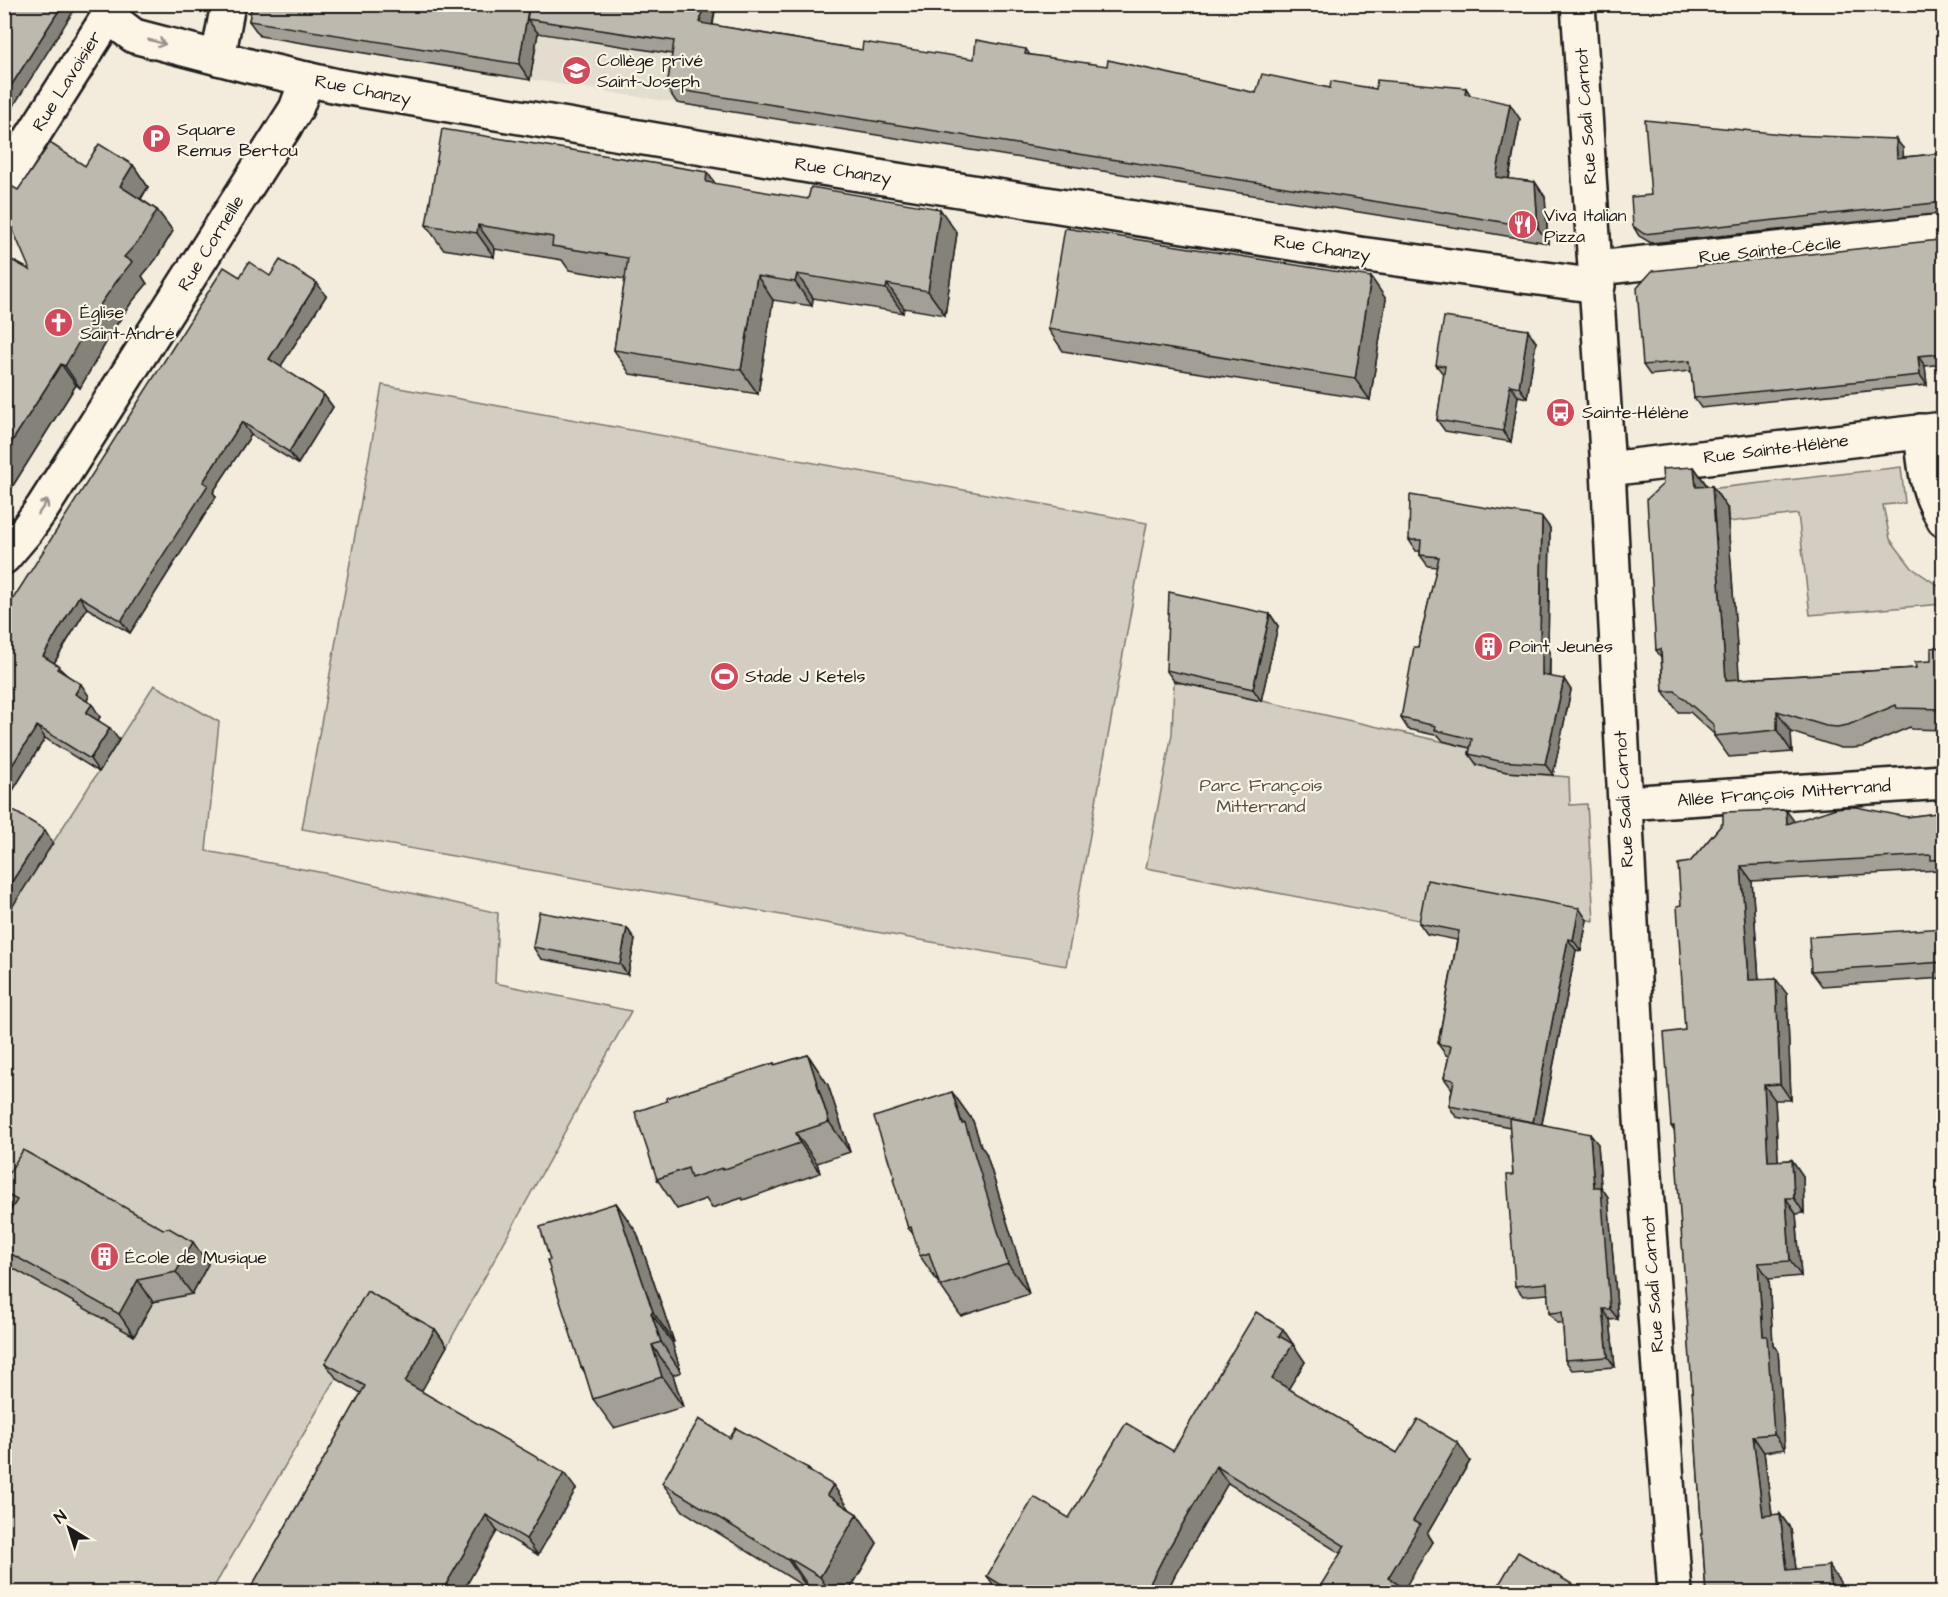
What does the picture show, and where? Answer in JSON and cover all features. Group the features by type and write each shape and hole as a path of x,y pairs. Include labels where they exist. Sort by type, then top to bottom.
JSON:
{"street":[{"path":"218,58 228,4"},
{"name":"Rue Sadi Carnot","path":"1578,4 1608,469 1641,1119 1675,1593"},
{"name":"Rue Chanzy","path":"109,8 117,23 134,36 307,79 548,123 1360,254 1597,277"},
{"name":"Rue Lavoisier","path":"4,181 109,8"},
{"name":"Rue Corneille","path":"6,555 43,507 296,109 307,79"},
{"name":"Rue Sainte-Cécile","path":"1597,277 1944,231"},
{"path":"1932,430 1927,485 1934,504 1944,520"},
{"name":"Rue Sainte-Hélène","path":"1608,469 1932,430"},
{"name":"Allée François Mitterrand","path":"1625,803 1944,782"}],"shaded area":[{"name":"Collège privé Saint-Joseph","path":"266,5 692,5 677,103 260,36"}],"green space":[{"name":"Stade J Ketels","path":"382,385 1147,523 1066,966 302,829"},
{"path":"1901,467 1905,503 1883,505 1890,539 1912,568 1943,589 1943,604 1810,615 1798,514 1729,522 1728,508 1711,508 1709,489"},
{"name":"Parc François Mitterrand","path":"1174,681 1480,750 1477,765 1507,772 1569,777 1570,805 1587,804 1594,921 1436,891 1429,922 1146,868 1172,734"},
{"path":"154,685 219,722 206,851 324,873 498,913 495,983 631,1011 447,1346 378,1307 211,1592 5,1592 4,919"}],"building":[{"path":"4,4 63,4 4,97"},
{"path":"252,4 529,4 519,64 249,21"},
{"path":"530,4 703,4 700,23 862,50 863,42 974,59 976,40 1026,49 1025,54 1107,66 1108,60 1256,93 1262,74 1330,88 1331,81 1376,89 1377,80 1466,88 1465,94 1510,104 1496,177 1535,182 1538,228 667,88 674,41 527,19"},
{"path":"1645,120 1791,135 1896,139 1897,158 1944,153 1944,204 1935,203 1644,234 1633,226 1631,197 1651,195"},
{"path":"442,129 707,172 706,182 808,199 811,187 940,209 928,291 887,284 886,289 797,274 795,282 757,276 741,370 614,350 628,258 552,246 553,237 478,225 477,233 426,225"},
{"name":"Église Saint-André","path":"50,143 85,166 99,144 133,165 120,186 157,210 141,238 124,257 132,262 100,305 65,366 61,364 4,454 4,256 30,270 4,209 4,182 18,190"},
{"path":"1065,228 1371,277 1355,379 1048,329"},
{"path":"1944,238 1944,350 1939,351 1939,354 1918,356 1920,375 1694,398 1690,361 1643,365 1637,288 1652,271"},
{"path":"280,260 317,283 269,359 324,395 289,452 242,422 203,482 208,485 121,621 79,596 43,656 59,666 57,669 81,684 75,694 92,704 86,713 110,728 90,759 37,726 4,778 4,613 224,267 240,277 249,262 270,276"},
{"path":"1444,317 1528,330 1519,387 1510,385 1503,431 1437,420 1445,366 1436,365"},
{"path":"1694,467 1696,487 1712,486 1726,680 1916,668 1915,662 1931,661 1931,648 1944,647 1944,709 1897,708 1896,705 1848,725 1837,727 1826,726 1777,711 1777,730 1714,736 1714,725 1675,691 1663,691 1661,649 1656,650 1647,499 1663,484 1662,469"},
{"path":"1410,495 1542,517 1540,640 1542,640 1542,675 1564,679 1545,764 1499,761 1469,754 1472,739 1435,730 1436,726 1401,718 1414,647 1418,647 1439,557 1420,555 1421,540 1409,540"},
{"path":"1169,592 1270,614 1253,689 1166,670"},
{"path":"4,805 45,830 4,894"},
{"path":"1846,807 1907,817 1944,812 1944,859 1931,860 1931,855 1741,866 1749,980 1776,979 1780,1084 1764,1085 1768,1161 1792,1160 1794,1198 1786,1198 1790,1261 1758,1263 1763,1336 1767,1336 1774,1434 1753,1436 1763,1516 1780,1514 1787,1570 1829,1566 1831,1593 1706,1593 1674,1126 1671,1126 1664,1033 1685,1030 1677,906 1681,905 1678,864 1690,862 1723,823 1723,812 1786,810 1787,824 1836,808"},
{"path":"1427,880 1579,908 1573,940 1568,939 1533,1122 1449,1106 1454,1080 1444,1078 1451,1046 1438,1044 1459,931 1419,923"},
{"path":"539,912 627,928 620,964 533,947"},
{"path":"1944,928 1944,962 1811,971 1809,937"},
{"path":"808,1055 829,1122 796,1133 800,1143 722,1170 722,1168 691,1178 688,1168 657,1179 635,1112 667,1101 666,1098 774,1063 774,1065"},
{"path":"952,1092 962,1124 965,1123 1008,1264 940,1286 929,1253 920,1256 911,1227 908,1228 893,1179 895,1179 874,1117"},
{"path":"1509,1118 1590,1134 1594,1187 1601,1187 1610,1309 1603,1309 1608,1357 1565,1360 1562,1312 1549,1313 1547,1283 1515,1286 1507,1175 1513,1175"},
{"name":"École de Musique","path":"23,1150 163,1229 169,1228 193,1242 176,1272 138,1280 119,1314 4,1250 4,1221 17,1200 4,1193 4,1181"},
{"path":"616,1203 661,1342 652,1345 662,1377 593,1399 547,1260 550,1260 540,1227"},
{"path":"367,1291 435,1329 405,1382 564,1473 526,1539 486,1515 441,1593 264,1593 252,1586 365,1386 325,1363"},
{"path":"1256,1312 1283,1329 1279,1336 1293,1344 1272,1379 1397,1453 1418,1419 1458,1443 1413,1521 1420,1525 1388,1578 1412,1593 1316,1593 1345,1546 1216,1466 1145,1593 1014,1593 987,1576 1034,1497 1069,1518 1126,1423 1173,1451"},
{"path":"699,1419 730,1438 736,1428 808,1468 807,1470 833,1485 827,1495 857,1514 820,1577 662,1483"},
{"path":"1518,1552 1587,1593 1494,1593"}],"place":[{"name":"Collège privé Saint-Joseph","path":"576,70"},
{"name":"Square Remus Bertou","path":"156,139"},
{"name":"Viva Italian Pizza","path":"1523,225"},
{"name":"Église Saint-André","path":"59,322"},
{"name":"Sainte-Hélène","path":"1561,412"},
{"name":"Point Jeunes","path":"1488,646"},
{"name":"Stade J Ketels","path":"724,676"},
{"name":"École de Musique","path":"104,1257"}]}
